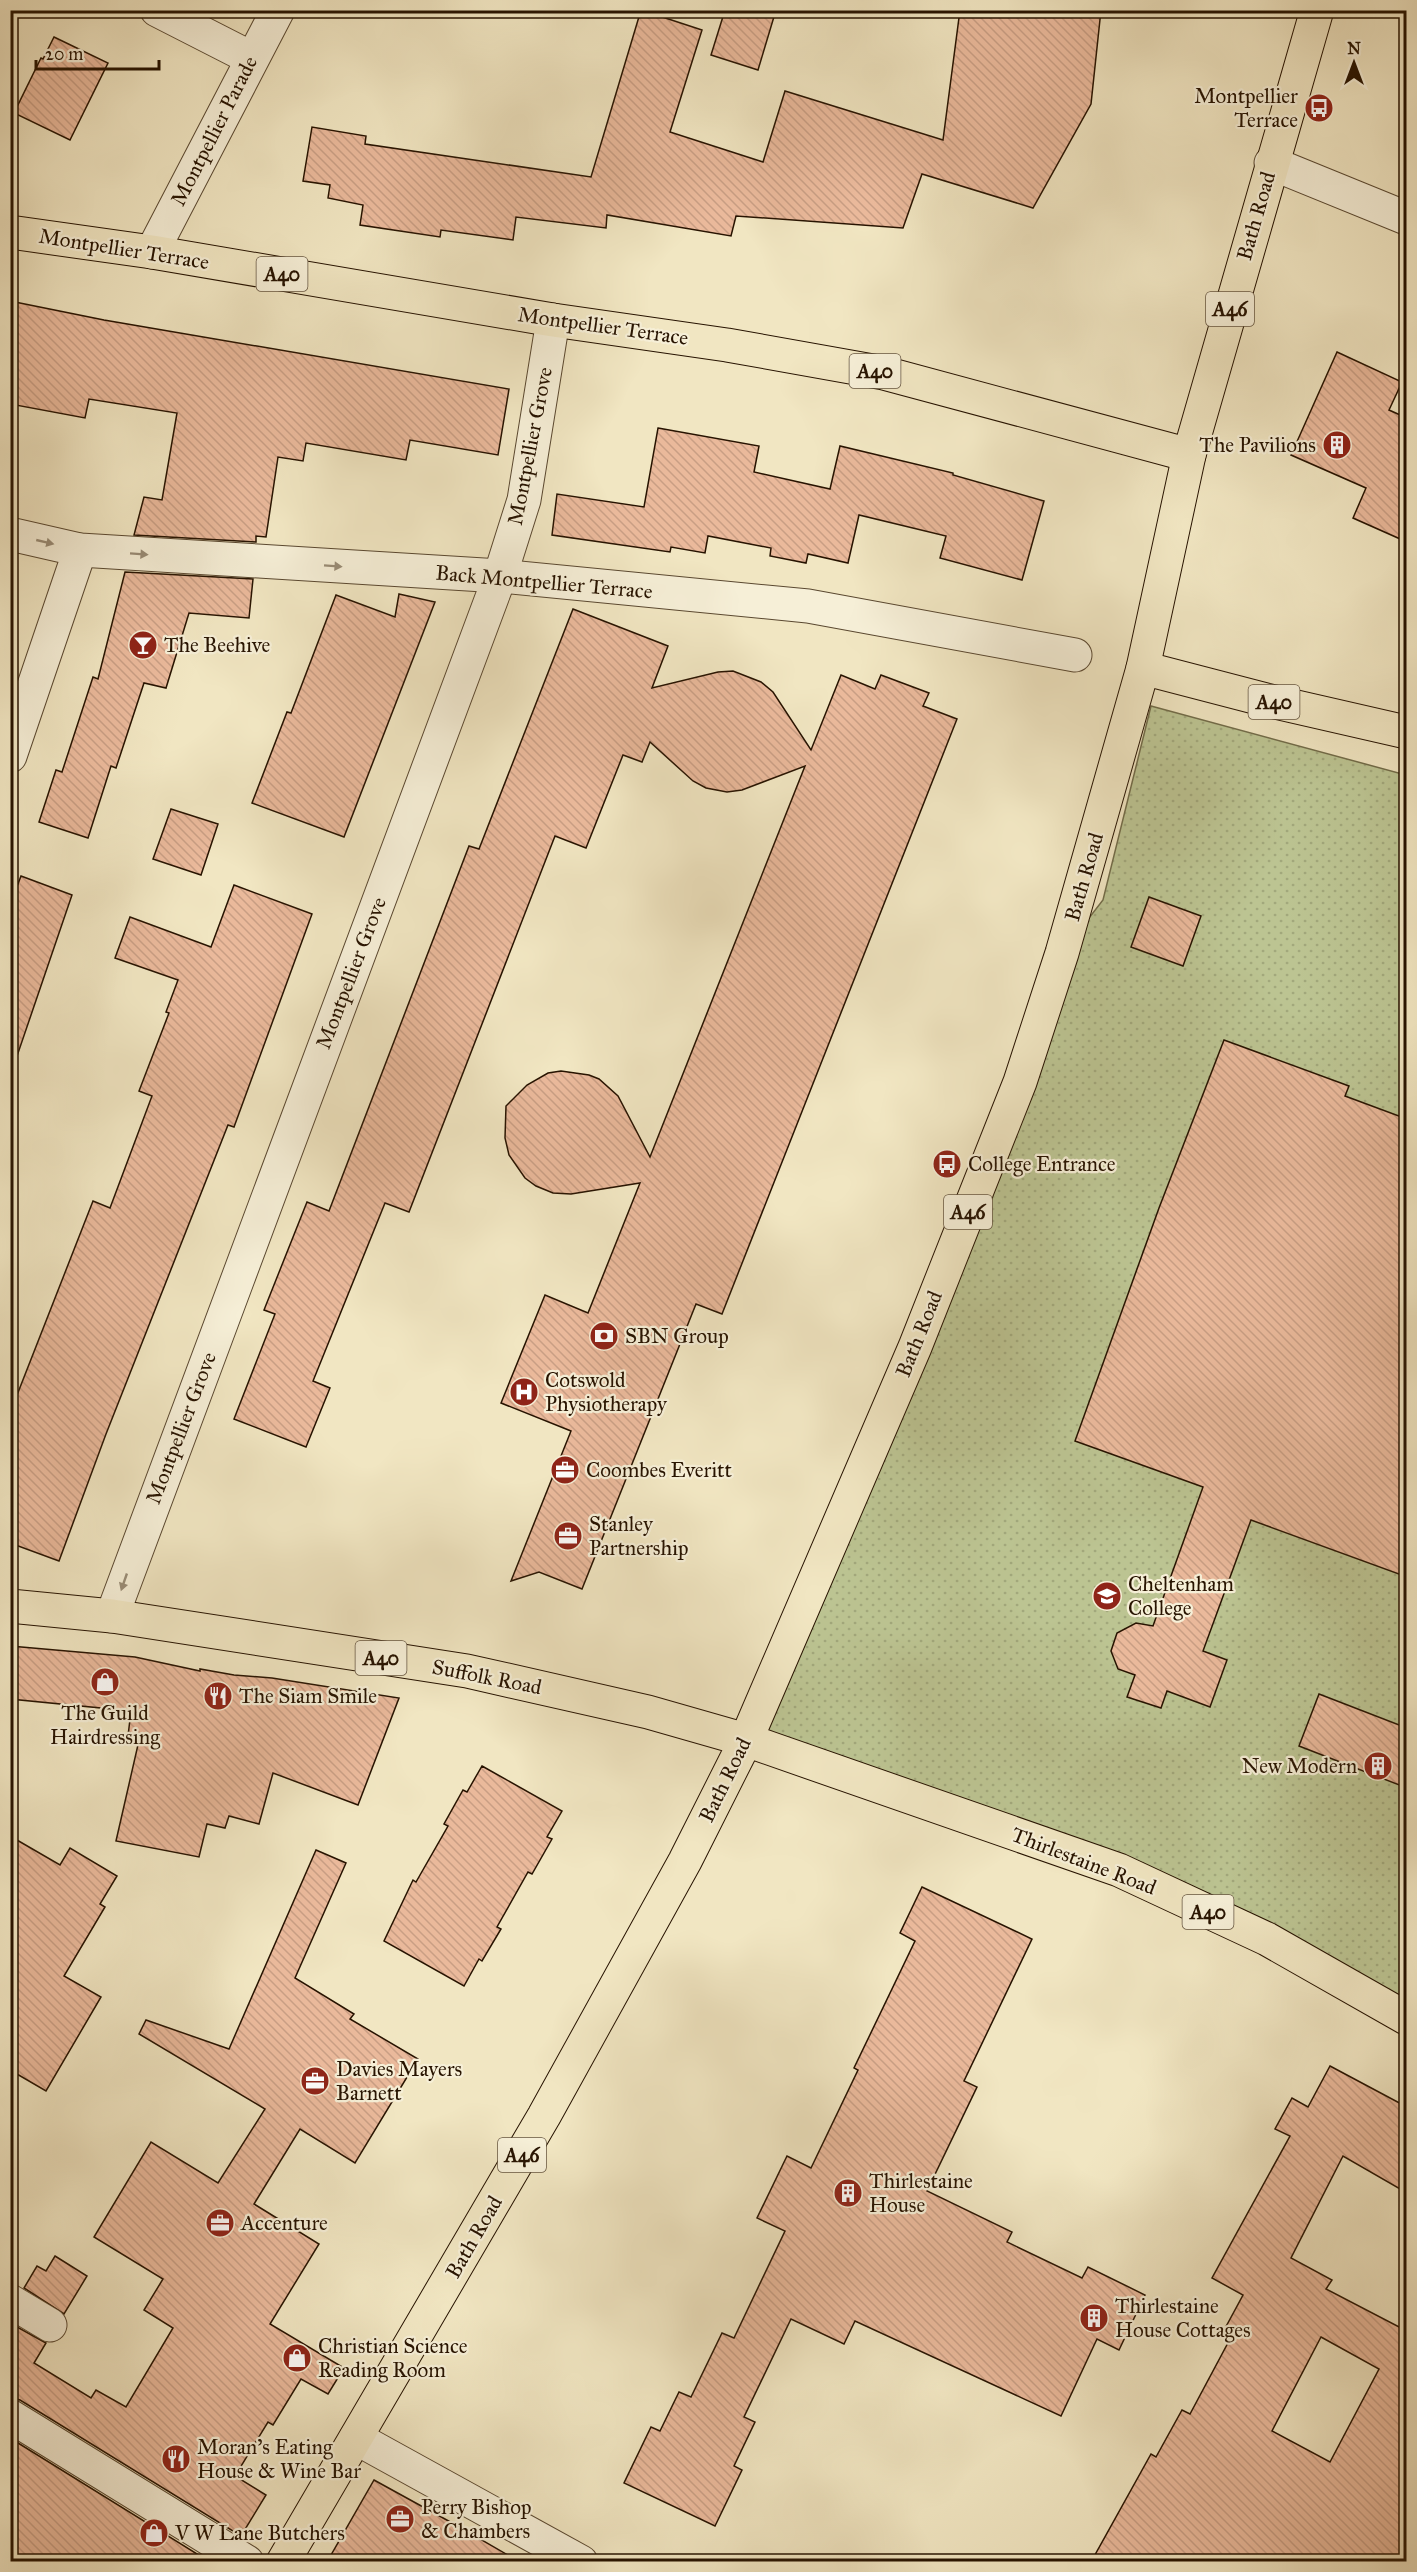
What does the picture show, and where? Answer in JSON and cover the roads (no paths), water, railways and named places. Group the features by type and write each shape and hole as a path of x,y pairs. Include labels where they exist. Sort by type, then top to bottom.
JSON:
{"main road":[{"name":"Bath Road","path":"283,2562 550,2106 684,1861 746,1740 915,1347 1020,1082 1062,953 1143,668 1162,570 1189,455 1317,10"},
{"name":"Montpellier Terrace","path":"10,232 152,252 553,320 727,345 884,373 1189,455"},
{"name":"A40","path":"1143,668 1266,700 1407,732"},
{"name":"Suffolk Road","path":"10,1605 112,1616 467,1671 648,1712 746,1740"},
{"name":"Thirlestaine Road","path":"746,1740 1119,1870 1267,1939 1407,2018"}],"street":[{"path":"157,10 251,58"},
{"name":"Montpellier Parade","path":"152,252 278,10"},
{"path":"1272,163 1407,218"},
{"name":"Montpellier Grove","path":"112,1616 500,576 524,500 553,320"},
{"name":"Back Montpellier Terrace","path":"10,534 80,550 500,576 808,606 1075,655"},
{"path":"10,756 80,550"},
{"path":"10,2301 50,2325"},
{"path":"10,2416 248,2562"},
{"path":"356,2438 581,2562"}],"place":[{"name":"Montpellier Terrace","path":"1319,108"},
{"name":"The Pavilions","path":"1337,445"},
{"name":"The Beehive","path":"143,645"},
{"name":"College Entrance","path":"947,1164"},
{"name":"SBN Group","path":"604,1336"},
{"name":"Cotswold Physiotherapy","path":"524,1392"},
{"name":"Coombes Everitt","path":"565,1470"},
{"name":"Stanley Partnership","path":"568,1536"},
{"name":"Cheltenham College","path":"1107,1596"},
{"name":"The Guild Hairdressing","path":"105,1682"},
{"name":"The Siam Smile","path":"218,1696"},
{"name":"New Modern","path":"1378,1766"},
{"name":"Davies Mayers Barnett","path":"315,2081"},
{"name":"Thirlestaine House","path":"848,2193"},
{"name":"Accenture","path":"220,2223"},
{"name":"Thirlestaine House Cottages","path":"1094,2318"},
{"name":"Christian Science Reading Room","path":"297,2358"},
{"name":"Moran's Eating House & Wine Bar","path":"176,2459"},
{"name":"Perry Bishop & Chambers","path":"400,2519"},
{"name":"V W Lane Butchers","path":"154,2533"}]}
